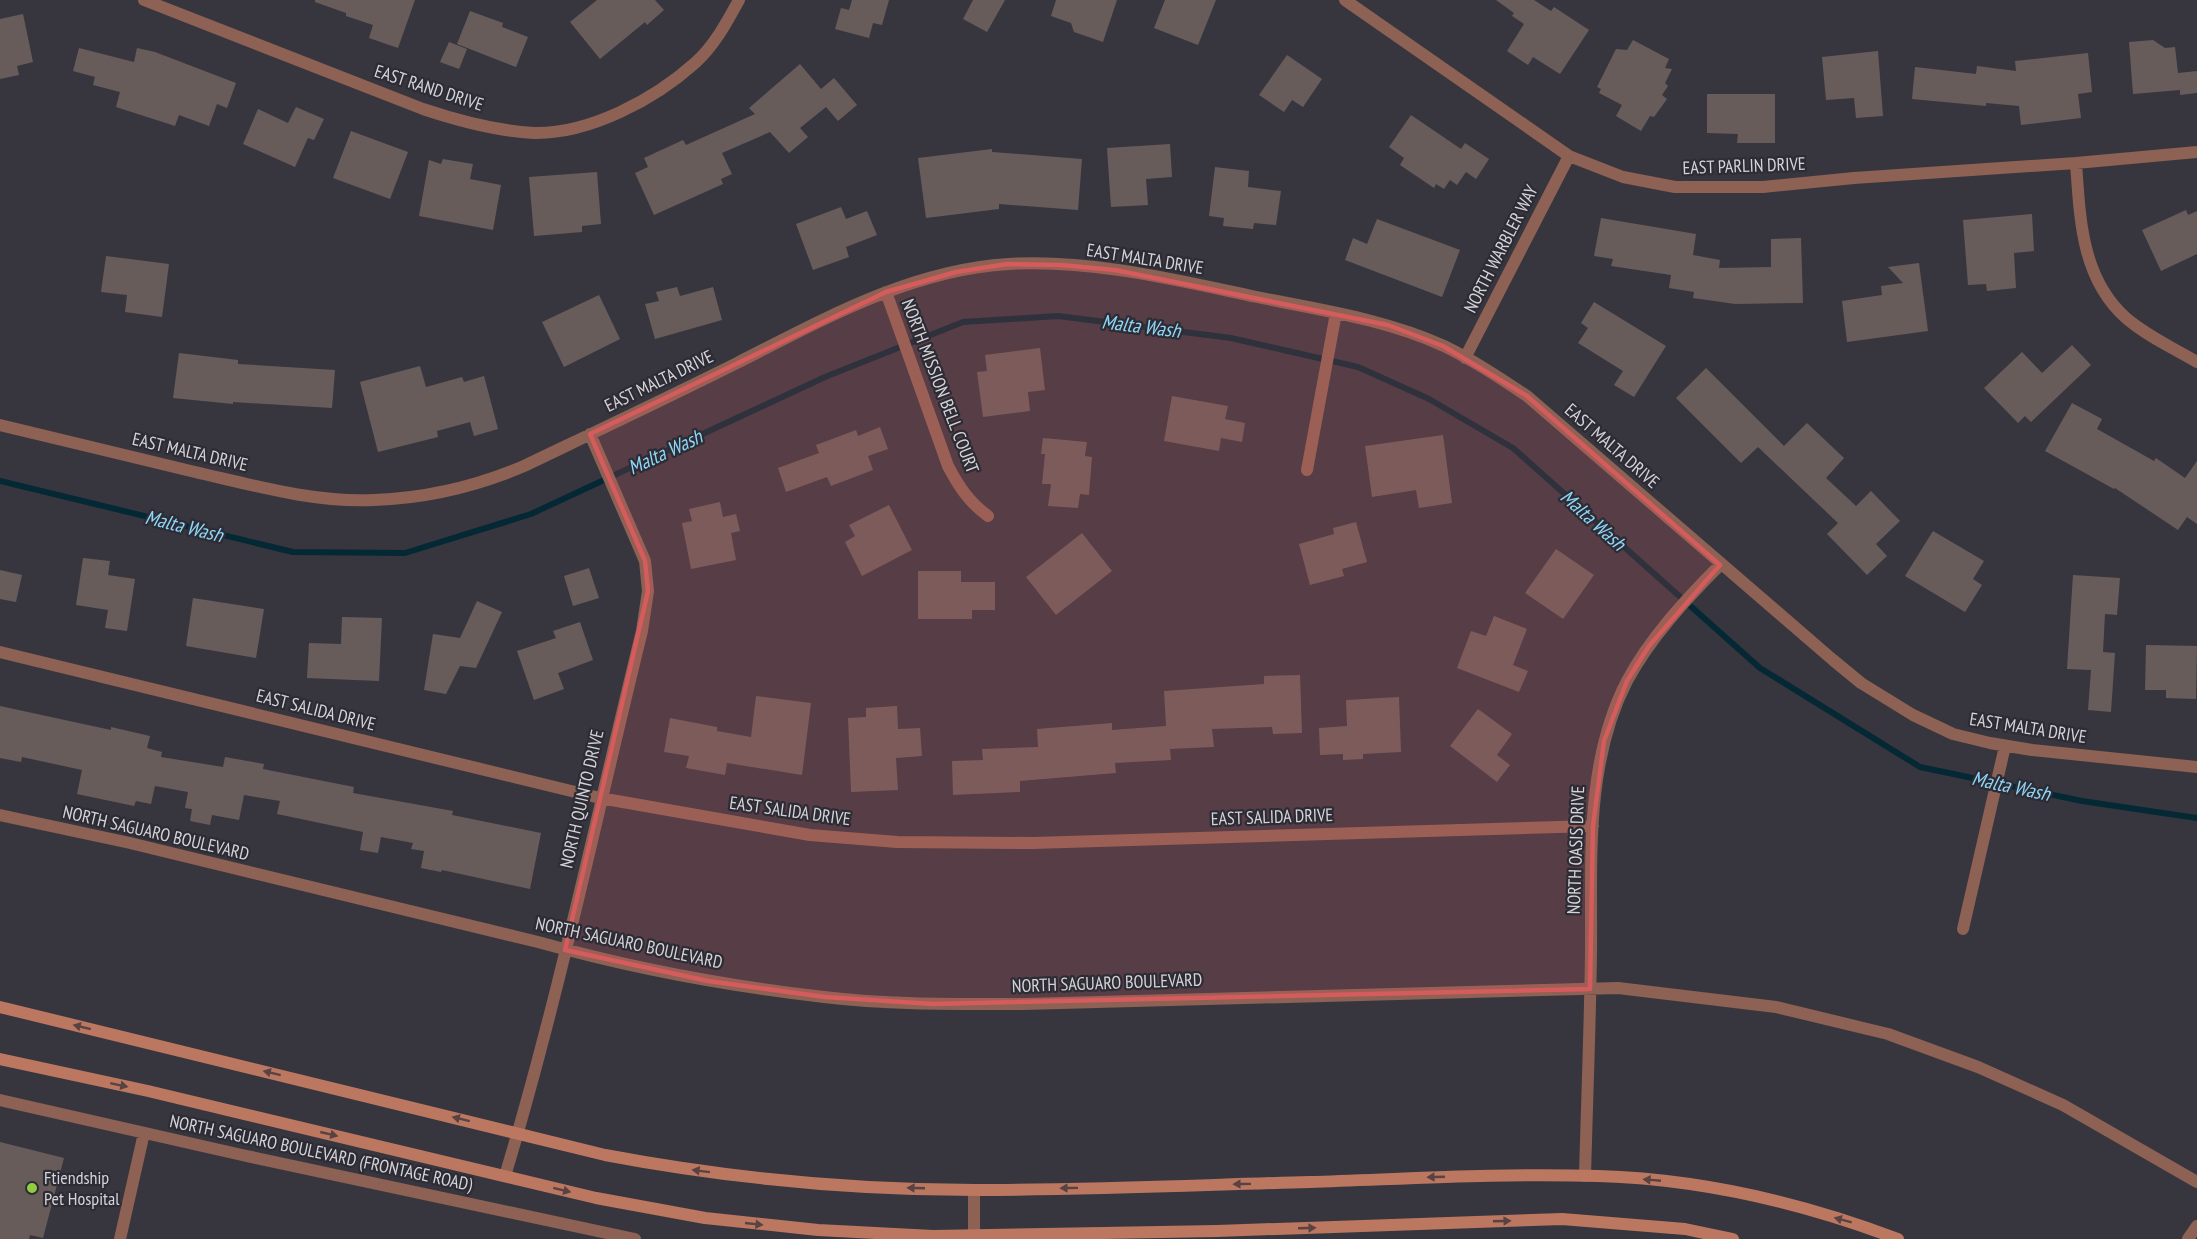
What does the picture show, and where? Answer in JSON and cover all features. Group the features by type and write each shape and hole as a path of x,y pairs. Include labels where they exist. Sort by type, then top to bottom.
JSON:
{"main road":[{"path":"0,1007 605,1155 668,1167 729,1175 859,1186 974,1190 1478,1176 1585,1176 1667,1182 1748,1194 1858,1224 1898,1239"},
{"path":"0,1059 148,1091 596,1198 705,1218 818,1230 974,1237 1562,1219 1685,1229 1732,1239"}],"street":[{"name":"EAST RAND DRIVE","path":"144,0 423,109 460,121 500,130 537,133 579,127 625,110 660,90 696,63 722,32 739,0"},
{"name":"EAST PARLIN DRIVE","path":"1354,2 1569,156 1623,177 1675,187 1762,188 1854,178 2076,163 2197,152"},
{"name":"NORTH WARBLER WAY","path":"1465,358 1569,156"},
{"path":"2076,163 2081,230 2086,253 2103,291 2116,309 2127,319 2151,336 2197,362"},
{"name":"EAST MALTA DRIVE","path":"0,425 254,486 322,497 372,500 451,491 488,481 590,434 787,336 886,292 956,272 1007,264 1061,264 1115,270 1336,313 1388,326 1443,346 1491,372 1527,396 1720,565 1862,683 1913,715 1953,734 2005,746 2197,767"},
{"name":"NORTH MISSION BELL COURT","path":"886,292 948,466 960,490 988,516"},
{"path":"1307,470 1336,313"},
{"name":"NORTH QUINTO DRIVE","path":"506,1176 565,950 642,631 648,591 645,561 590,434"},
{"name":"NORTH OASIS DRIVE","path":"1585,1176 1593,826 1599,765 1604,741 1627,681 1649,646 1720,565"},
{"name":"EAST SALIDA DRIVE","path":"0,652 600,798 810,835 897,842 1033,843 1593,826"},
{"path":"1963,929 2005,746"},
{"name":"NORTH SAGUARO BOULEVARD","path":"0,815 130,843 594,958 708,981 825,997 933,1004 1024,1004 1618,988 1776,1007 1888,1034 1978,1067 2064,1105 2197,1182"},
{"name":"NORTH SAGUARO BOULEVARD (FRONTAGE ROAD)","path":"0,1100 635,1239"},
{"path":"120,1239 144,1133"},
{"path":"974,1190 974,1237"},
{"path":"2188,1239 2197,1226"}],"highlighted area":[{"path":"1007,264 1061,265 1115,270 1388,325 1443,346 1527,396 1720,565 1649,646 1627,681 1604,741 1593,826 1590,989 933,1004 825,997 708,981 565,950 648,591 645,561 590,434 886,292 956,272"}],"building":[{"path":"315,0 415,0 398,48 369,38 373,25 346,16 346,13 315,2"},
{"path":"597,0 655,0 664,10 647,25 645,22 600,59 570,22"},
{"path":"852,0 889,0 882,25 873,23 869,38 835,29 841,8 849,10"},
{"path":"973,0 1005,0 987,32 963,19"},
{"path":"1056,0 1117,0 1103,42 1074,32 1071,23 1051,16"},
{"path":"1165,0 1216,0 1198,45 1154,28"},
{"path":"1496,0 1534,0 1551,11 1554,7 1589,30 1560,74 1533,57 1528,65 1507,51 1524,24 1512,16 1514,13"},
{"path":"470,11 503,23 502,27 528,37 516,67 457,44"},
{"path":"23,14 33,62 17,66 19,75 0,79 0,19"},
{"path":"1633,40 1669,59 1665,68 1672,69 1665,83 1668,86 1662,95 1667,99 1654,117 1650,116 1641,131 1616,116 1622,105 1599,93 1601,89 1597,87 1616,49 1627,50"},
{"path":"2153,40 2165,48 2175,47 2178,73 2197,71 2197,93 2180,95 2180,90 2133,94 2129,42"},
{"path":"449,42 467,49 459,69 440,62"},
{"path":"79,48 134,62 137,48 155,52 236,83 227,108 217,104 209,126 179,115 175,126 116,107 120,92 93,85 95,77 73,71"},
{"path":"1878,51 1883,116 1856,118 1854,98 1826,100 1822,57"},
{"path":"2088,53 2092,92 2078,94 2081,118 2021,125 2019,106 1986,103 1986,106 1912,99 1915,67 1976,74 1977,66 2016,71 2015,61"},
{"path":"1287,55 1322,79 1303,107 1292,100 1284,112 1259,95"},
{"path":"800,64 821,89 834,78 857,105 838,121 826,107 800,128 808,137 789,153 770,132 722,153 732,174 721,179 723,184 654,215 635,173 648,167 644,158 683,140 686,145 755,114 749,108"},
{"path":"1707,94 1775,94 1775,143 1737,143 1738,134 1707,133"},
{"path":"296,107 324,119 314,140 308,138 295,167 243,144 258,109 288,123"},
{"path":"1411,115 1461,149 1465,143 1489,159 1476,179 1466,172 1457,185 1450,180 1444,189 1436,184 1434,188 1400,165 1404,158 1389,147"},
{"path":"351,131 408,152 390,199 333,178"},
{"path":"1170,144 1172,177 1146,179 1148,205 1111,207 1107,148"},
{"path":"992,149 992,152 1082,159 1078,210 999,204 999,209 926,218 918,158"},
{"path":"443,159 473,164 470,179 501,185 493,230 419,216 429,160 441,164"},
{"path":"1215,167 1249,171 1248,187 1281,191 1276,225 1254,223 1253,229 1223,226 1224,218 1209,216"},
{"path":"597,172 601,224 582,226 582,232 534,236 529,177"},
{"path":"841,207 846,219 867,211 877,235 846,247 849,257 813,270 796,224"},
{"path":"2186,210 2188,215 2197,211 2197,254 2161,271 2142,230"},
{"path":"2032,214 2034,251 2014,253 2016,288 1987,291 1986,284 1968,285 1963,220"},
{"path":"1601,218 1696,234 1693,255 1720,260 1719,268 1771,267 1771,239 1801,238 1803,303 1735,304 1693,298 1694,292 1669,288 1671,275 1611,266 1613,259 1594,256"},
{"path":"1377,219 1460,250 1442,297 1345,260 1353,238 1367,244"},
{"path":"106,256 169,264 162,317 125,312 127,295 101,292"},
{"path":"1919,263 1928,331 1847,342 1842,301 1882,295 1881,286 1903,283 1888,267"},
{"path":"677,287 680,296 713,287 722,320 655,339 645,304 659,301 656,292"},
{"path":"599,295 620,339 564,367 542,322"},
{"path":"1594,302 1666,346 1634,397 1614,385 1623,371 1578,343 1588,328 1581,323"},
{"path":"2072,345 2091,365 2031,422 2025,416 2018,423 1984,388 2022,352 2042,373"},
{"path":"1040,348 1045,390 1028,392 1030,411 983,417 977,372 987,371 985,355"},
{"path":"179,353 238,360 238,364 335,370 332,408 233,402 233,404 173,398"},
{"path":"420,366 426,387 462,377 464,382 484,376 498,429 474,436 470,422 437,431 438,437 378,452 360,382"},
{"path":"1706,368 1784,446 1807,423 1844,458 1826,478 1856,506 1871,491 1900,521 1876,544 1887,556 1867,575 1827,534 1838,523 1758,447 1741,463 1676,398"},
{"path":"1172,396 1228,406 1225,419 1245,423 1242,442 1221,438 1219,451 1164,441"},
{"path":"2072,403 2102,419 2097,429 2154,461 2156,458 2185,478 2197,461 2197,524 2187,517 2178,530 2115,488 2045,451"},
{"path":"880,427 888,449 868,456 873,470 831,486 827,477 786,492 778,468 819,453 816,445 856,430 858,436"},
{"path":"1443,435 1452,503 1419,508 1416,490 1372,497 1365,446"},
{"path":"1043,438 1087,442 1085,456 1092,457 1089,495 1080,494 1078,508 1048,506 1051,484 1042,484 1045,454 1041,454"},
{"path":"720,502 723,517 736,514 740,531 731,533 736,560 691,569 682,523 692,521 689,509"},
{"path":"889,505 912,550 862,576 845,542 855,536 849,525"},
{"path":"1356,522 1367,562 1342,569 1344,576 1310,585 1299,544 1334,534 1333,528"},
{"path":"1933,531 1984,561 1973,579 1982,585 1965,612 1905,576"},
{"path":"1082,533 1112,571 1056,615 1026,577"},
{"path":"1556,549 1594,575 1563,619 1525,593"},
{"path":"83,558 110,561 108,575 135,579 127,631 105,628 108,610 76,605"},
{"path":"589,568 599,598 573,606 564,576"},
{"path":"0,570 22,575 16,602 0,599"},
{"path":"918,571 961,571 961,582 995,582 995,610 972,610 972,619 918,619"},
{"path":"2073,575 2120,578 2117,615 2105,614 2103,652 2115,653 2111,712 2088,710 2091,670 2067,669"},
{"path":"193,598 264,609 256,658 186,646"},
{"path":"477,601 502,612 476,668 460,666 446,694 424,690 433,634 460,638"},
{"path":"1494,616 1527,629 1513,665 1528,671 1519,692 1457,668 1471,631 1486,636"},
{"path":"342,617 382,618 379,681 307,678 309,643 341,644"},
{"path":"580,622 593,660 558,673 564,689 534,700 517,651 556,638 553,631"},
{"path":"2146,645 2197,646 2196,699 2166,698 2166,690 2145,690"},
{"path":"1300,675 1302,733 1273,734 1272,727 1212,729 1214,747 1170,749 1171,760 1115,763 1116,773 1020,781 1020,792 953,795 952,761 983,760 982,749 1038,747 1037,729 1112,723 1112,730 1166,726 1164,691 1264,684 1264,676"},
{"path":"756,696 811,703 802,775 727,763 725,775 686,768 689,756 664,752 670,718 717,727 717,731 751,737"},
{"path":"1399,697 1401,752 1363,754 1363,759 1343,760 1343,754 1320,755 1319,728 1347,726 1346,700"},
{"path":"0,706 150,736 147,748 162,752 161,757 223,767 225,757 264,764 263,769 354,787 353,793 453,811 452,815 541,833 530,889 442,870 441,872 421,868 424,851 411,849 413,843 381,837 378,853 360,850 363,832 277,814 280,801 244,795 239,820 212,815 210,825 190,821 192,809 185,808 188,792 155,786 151,804 136,801 134,806 77,794 82,770 22,757 21,762 0,758"},
{"path":"897,706 898,729 920,728 922,756 896,758 898,790 851,792 848,718 866,717 866,708"},
{"path":"1478,709 1512,734 1497,755 1510,765 1497,782 1450,746"},
{"name":"Ftiendship Pet Hospital","path":"0,1142 64,1158 43,1238 30,1235 29,1239 0,1239"}],"waterway":[{"name":"Malta Wash","path":"0,481 293,552 405,553 531,514 825,377 963,322 1058,316 1231,338 1358,367 1429,399 1513,448 1760,668 1920,767 2082,801 2197,818"}],"place":[{"name":"Ftiendship Pet Hospital","path":"32,1188"}]}
